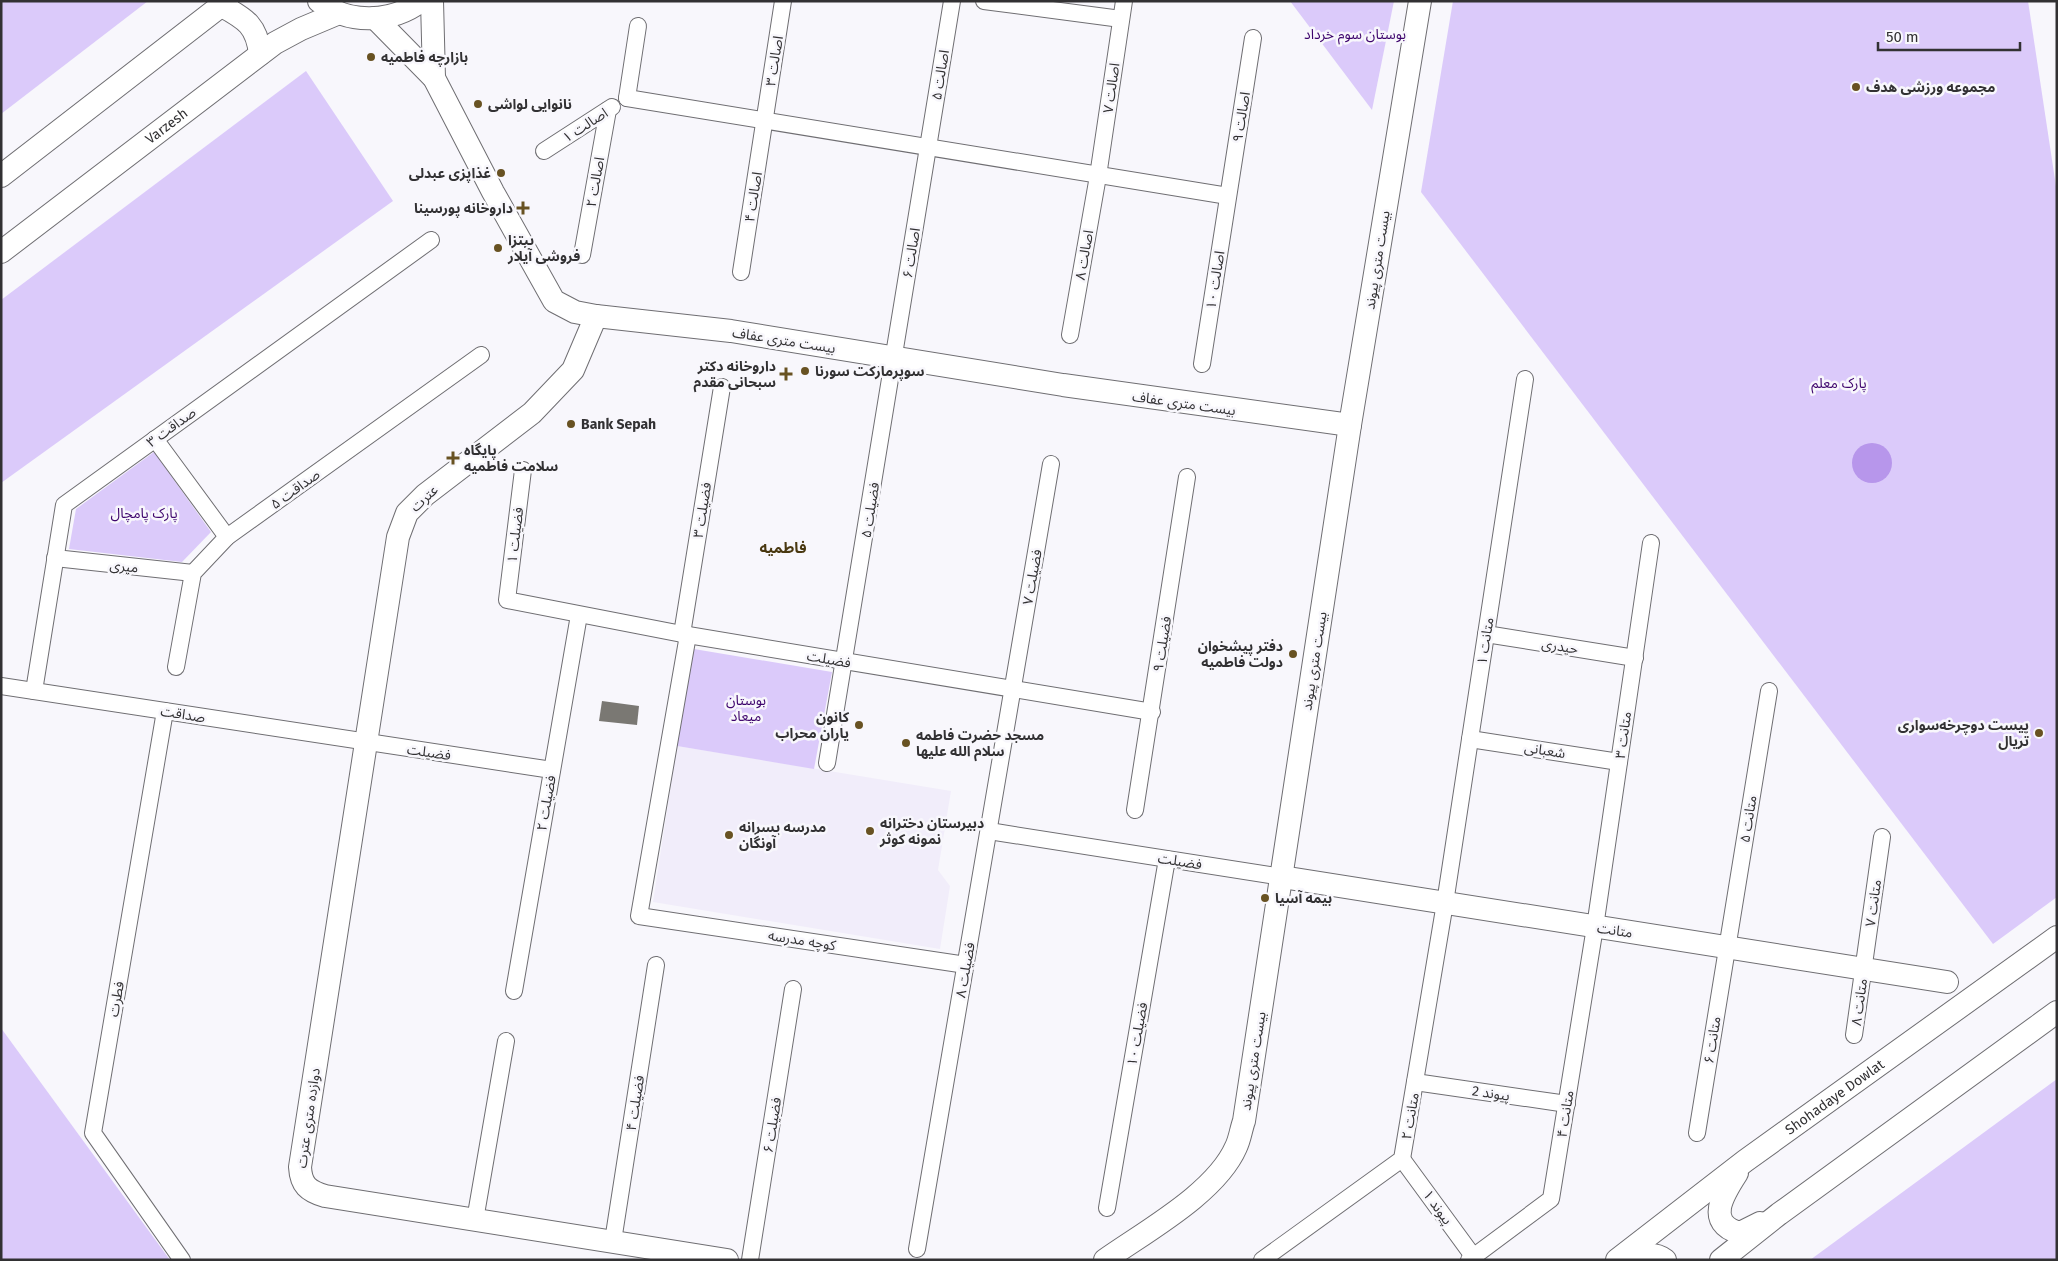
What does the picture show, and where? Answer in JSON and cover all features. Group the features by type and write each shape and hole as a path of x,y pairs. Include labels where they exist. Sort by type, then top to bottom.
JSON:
{"street":[{"path":"319,1 339,13 356,17 374,18 406,11 422,1"},
{"path":"432,1 434,78"},
{"name":"اصالت ۳","path":"765,121 783,1"},
{"name":"اصالت ۵","path":"927,148 952,1"},
{"path":"984,1 1122,19"},
{"name":"اصالت ۷","path":"1098,176 1124,1"},
{"name":"بیست متری پیوند","path":"1106,1260 1204,1190 1223,1170 1237,1146 1244,1121 1350,425 1420,1"},
{"path":"1,176 224,3 250,24 259,40 260,54"},
{"name":"Varzesh","path":"1,252 260,54 286,37 339,13"},
{"name":"بیست متری عفاف","path":"374,18 434,78 493,192 554,301 575,312 731,331 1092,390 1350,425"},
{"path":"638,26 627,98 1228,196"},
{"name":"اصالت ۹","path":"1228,196 1253,38"},
{"name":"اصالت ۱","path":"544,151 627,98"},
{"name":"اصالت ۲","path":"582,255 608,110"},
{"name":"اصالت ۴","path":"741,272 765,121"},
{"name":"اصالت ۶","path":"894,358 927,148"},
{"name":"اصالت ۸","path":"1070,335 1098,176"},
{"name":"اصالت ۱۰","path":"1202,364 1228,196"},
{"name":"صداقت ۳","path":"34,691 64,505 431,240"},
{"name":"عترت","path":"366,742 398,537 407,513 425,495 532,413 573,370 596,316"},
{"name":"صداقت ۵","path":"193,573 227,537 481,355"},
{"name":"فضیلت ۵","path":"827,763 894,358"},
{"name":"متانت ۱","path":"1445,903 1525,379"},
{"name":"فضیلت ۳","path":"639,916 685,635 722,387"},
{"path":"155,439 227,537"},
{"name":"فضیلت ۷","path":"1013,690 1051,464"},
{"name":"فضیلت ۱","path":"508,600 523,470"},
{"name":"فضیلت ۹","path":"1135,810 1152,712 1187,477"},
{"name":"متانت ۳","path":"1595,927 1651,544"},
{"name":"میری","path":"55,558 193,573"},
{"path":"176,667 193,573"},
{"name":"فضیلت","path":"508,600 685,635 1152,712"},
{"name":"فضیلت ۲","path":"514,991 579,615"},
{"name":"حیدری","path":"1486,634 1634,658"},
{"name":"صداقت","path":"1,686 366,742"},
{"name":"فضیلت ۸","path":"917,1249 1013,690"},
{"name":"متانت ۵","path":"1727,947 1769,691"},
{"name":"فطرت","path":"165,711 93,1133 182,1260"},
{"name":"شعبانی","path":"1470,739 1619,762"},
{"name":"فضیلت","path":"366,742 552,770"},
{"name":"دوازده متری عترت","path":"366,742 300,1167 300,1179 306,1187 325,1196 727,1260"},
{"name":"فضیلت","path":"989,831 1282,877"},
{"name":"متانت ۷","path":"1863,969 1882,837"},
{"name":"فضیلت ۱۰","path":"1107,1208 1167,859"},
{"name":"متانت","path":"1282,877 1947,982"},
{"name":"متانت ۲","path":"1262,1260 1402,1158 1445,903"},
{"name":"کوچه مدرسه","path":"639,916 966,965"},
{"name":"متانت ۴","path":"1471,1258 1552,1199 1595,927"},
{"name":"Shohadaye Dowlat","path":"1618,1260 1745,1161 2057,936"},
{"name":"متانت ۶","path":"1697,1133 1727,947"},
{"name":"فضیلت ۴","path":"613,1242 656,965"},
{"name":"متانت ۸","path":"1854,1035 1863,969"},
{"name":"فضیلت ۶","path":"750,1260 794,989"},
{"path":"1721,1260 1779,1214 2057,1012"},
{"path":"475,1220 506,1041"},
{"name":"پیوند 2","path":"1415,1082 1567,1104"},
{"name":"پیوند ۱","path":"1402,1158 1471,1258"},
{"path":"1745,1161 1724,1194 1718,1210 1723,1221 1731,1230 1740,1233 1779,1214"},
{"path":"1618,1260 1646,1255 1660,1256 1665,1260"}],"shaded area":[{"path":"1876,443 1883,446 1889,452 1892,463 1891,471 1883,480 1876,483 1868,483 1861,480 1853,471 1852,459 1855,452 1864,444"},
{"path":"677,746 951,791 938,870 950,886 940,949 653,902"}],"green space":[{"path":"1,1 148,1 1,114"},
{"name":"بوستان سوم خرداد","path":"1290,1 1394,1 1372,110"},
{"name":"پارک معلم","path":"1453,1 2028,1 2057,193 2057,897 1993,944 1421,192"},
{"path":"306,71 393,201 1,483 1,300"},
{"name":"پارک پامچال","path":"154,452 211,532 182,562 69,549 76,509"},
{"name":"بوستان میعاد","path":"694,649 832,672 814,769 677,746"},
{"path":"1,1028 170,1260 1,1260"},
{"path":"2057,1079 2057,1260 1810,1260"}],"building":[{"path":"602,701 639,706 637,725 599,721"}],"place":[{"name":"بازارچه فاطمیه","path":"371,57"},
{"name":"مجموعه ورزشی هدف","path":"1856,87"},
{"name":"نانوایی لواشی","path":"478,104"},
{"name":"غذاپزی عبدلی","path":"501,173"},
{"name":"داروخانه پورسینا","path":"523,208"},
{"name":"پیتزا فروشی آیلار","path":"498,248"},
{"name":"سوپرمارکت سورنا","path":"805,371"},
{"name":"داروخانه دکتر سبحانی مقدم","path":"786,374"},
{"name":"Bank Sepah","path":"571,424"},
{"name":"پایگاه سلامت فاطمیه","path":"453,458"},
{"name":"دفتر پیشخوان دولت فاطمیه","path":"1293,654"},
{"name":"کانون یاران محراب","path":"859,725"},
{"name":"پیست دوچرخه‌سواری تریال","path":"2039,733"},
{"name":"مسجد حضرت فاطمه سلام الله علیها","path":"906,743"},
{"name":"دبیرستان دخترانه نمونه کوثر","path":"870,831"},
{"name":"مدرسه پسرانه آونگان","path":"729,835"},
{"name":"بیمه آسیا","path":"1265,898"}],"district":[{"name":"فاطمیه","path":"783,548"}]}
